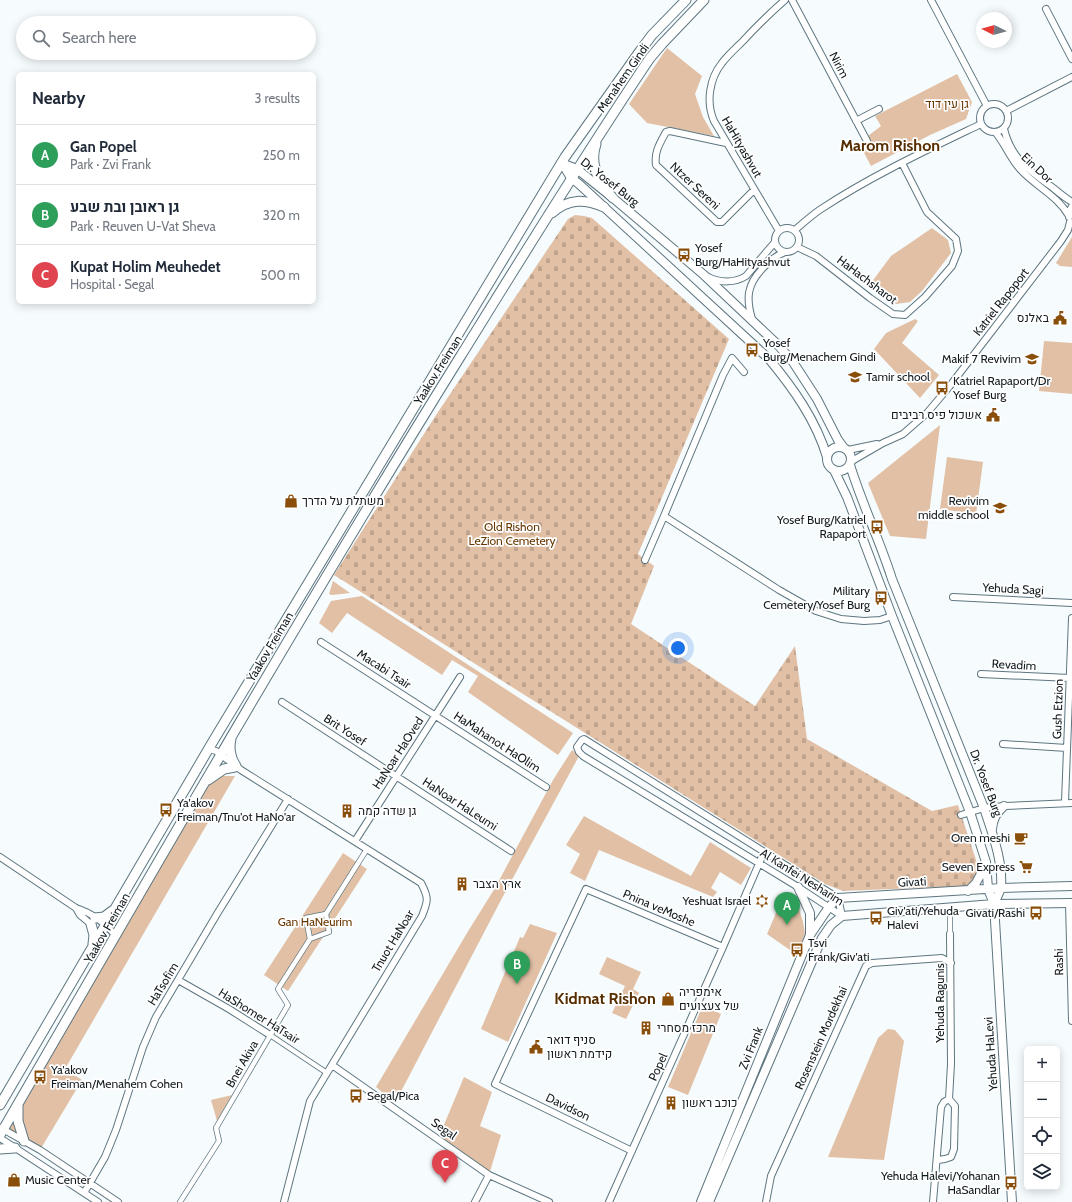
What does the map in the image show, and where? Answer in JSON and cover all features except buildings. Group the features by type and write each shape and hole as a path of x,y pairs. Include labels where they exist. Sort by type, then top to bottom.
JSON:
{"main road":[{"name":"Menahem Gindi","path":"562,163 652,35 686,0"},
{"name":"Menahem Gindi","path":"571,178 650,58 704,0"},
{"path":"602,130 595,146 594,166 600,182 613,198"},
{"name":"Yaakov Freiman","path":"0,1105 209,749 562,163"},
{"name":"Yaakov Freiman","path":"1,1133 378,488 571,178"},
{"path":"545,219 558,207 571,202 585,201 604,207"},
{"path":"205,782 224,769 237,767 233,762 230,750 231,738"},
{"path":"93,947 93,921 106,916 115,908"},
{"path":"18,1104 20,1128 24,1141"},
{"path":"0,1149 15,1148"}],"street":[{"name":"HaHityashvut","path":"779,231 726,143 710,113 709,100 712,83 721,64 784,0"},
{"name":"Nirim","path":"792,0 867,141"},
{"path":"931,0 987,106"},
{"path":"1046,9 1072,59"},
{"path":"1006,111 1072,77"},
{"path":"996,104 1006,111 1008,120 1004,129 996,132 987,131 981,124 980,116 984,108 987,106 996,104"},
{"path":"856,121 878,109"},
{"path":"795,230 820,210 902,163 981,124"},
{"name":"Ein Dor","path":"1004,129 1007,140 1017,159 1030,172 1072,202"},
{"name":"Ntzer Sereni","path":"726,143 670,131 666,132 657,149 655,157 656,165 717,222 722,222 754,190"},
{"name":"Ein Dor","path":"996,132 1001,138 1013,162 1021,171 1063,206 1070,221"},
{"name":"Dr. Yosef Burg","path":"562,163 577,169 613,198 704,275 778,345 793,362 817,399 838,440 846,449"},
{"name":"Dr. Yosef Burg","path":"562,163 571,178 769,358 814,424 824,446 827,457"},
{"name":"HaHachsharot","path":"797,248 816,256 893,314 905,315 925,297 952,266 958,251 956,239 927,212 902,163"},
{"name":"Katriel Rapoport","path":"851,463 883,443 903,434 927,413 949,387 1065,236 1070,226 1072,206"},
{"path":"704,275 712,279 723,281 740,280 746,276 775,242 776,234 779,231 785,228 792,228 795,230 799,236 799,244 797,248 792,252 785,252 772,258 750,285 749,308 752,319"},
{"name":"Katriel Rapoport","path":"1065,236 1072,230"},
{"path":"775,242 779,249 785,252"},
{"path":"646,560 723,375 732,358 744,372"},
{"name":"Katriel Rapoport","path":"846,449 883,443"},
{"path":"837,447 846,449 851,457 851,463 845,470 837,472 828,465 828,453 833,448 837,447"},
{"name":"Dr. Yosef Burg","path":"851,463 859,493 886,558 892,579 984,808 992,832 1000,864 1001,888 994,904"},
{"name":"Dr. Yosef Burg","path":"834,470 847,497 892,616 970,812 986,862 988,889 994,904"},
{"path":"664,516 785,593 816,610 840,619 864,621 880,620 892,616"},
{"name":"Yehuda Sagi","path":"953,597 1072,603"},
{"name":"Gush Etzion","path":"1065,802 1072,618"},
{"name":"Macabi Tsair","path":"321,642 436,715"},
{"name":"Revadim","path":"981,674 1070,678"},
{"name":"HaNoar HaOved","path":"355,841 460,677"},
{"name":"Brit Yosef","path":"282,702 397,776"},
{"name":"HaMahanot HaOlim","path":"436,715 546,787"},
{"name":"Al Kanfei Nesharim","path":"582,740 586,740 838,898 842,916 798,887 583,756 577,747 582,740"},
{"path":"1003,744 1067,748"},
{"name":"Tnuot HaNoar","path":"209,749 421,883 426,892 428,901 422,916 310,1101 284,1202"},
{"name":"HaNoar HaLeumi","path":"397,776 511,851"},
{"name":"HaTsofim","path":"84,1193 89,1182 105,1157 116,1130 128,1088 156,1017 288,799"},
{"path":"961,815 984,808 1072,802"},
{"path":"992,832 994,818 1004,806"},
{"path":"326,914 306,918 310,939 329,932 326,914 367,849"},
{"name":"Popel","path":"609,1202 764,852"},
{"path":"0,857 76,908 84,911 93,921 116,936"},
{"path":"968,891 976,883 986,862"},
{"name":"Givati","path":"838,898 1001,888 1072,886"},
{"path":"798,887 810,912 810,935"},
{"name":"Pnina veMoshe","path":"495,1084 586,889 723,947"},
{"path":"829,907 838,898"},
{"path":"842,916 994,904 1070,903"},
{"name":"Rashi","path":"1070,903 1072,1021"},
{"name":"Yehuda HaLevi","path":"994,904 1012,1202"},
{"name":"Zvi Frank","path":"701,1202 810,935 829,907"},
{"name":"Yehuda Ragunis","path":"938,1160 952,1157 954,1149 955,1106 949,1099 951,1064 950,908"},
{"name":"Zvi Frank","path":"709,1202 822,938 831,925 842,916"},
{"name":"Bnei Akiva","path":"180,1202 219,1141 216,1128 288,1005 278,989 310,939"},
{"name":"Rosenstein Mordekhai","path":"766,1202 771,1176 866,966 872,963 942,958 951,963"},
{"name":"HaShomer HaTsair","path":"178,980 229,1009 327,1073"},
{"name":"Segal","path":"332,1065 489,1175 550,1202"},
{"name":"Davidson","path":"495,1084 632,1151"},
{"name":"Yehuda Ragunis","path":"933,1202 938,1160 941,1107 944,1102 949,1099"},
{"path":"1,1133 24,1141 118,1202"},
{"path":"1,1133 15,1148 98,1202"},
{"path":"475,1202 489,1175"}],"green space":[{"path":"667,48 702,76 695,94 703,117 714,136 647,123 629,104"},
{"name":"גן עין דוד","path":"957,74 972,102 966,119 930,135 871,166 862,149 872,144 868,136 881,126 875,116"},
{"name":"Old Rishon LeZion Cemetery","path":"575,215 592,218 729,339 638,554 654,566 631,624 755,706 795,646 807,739 932,811 958,805 978,866 975,878 967,886 843,891 825,884 334,575 438,412 568,219"},
{"path":"932,228 948,240 951,253 922,291 910,302 896,304 871,283 891,256"},
{"path":"1072,237 1072,267 1060,266 1056,263"},
{"path":"915,319 918,321 902,343 939,375 920,398 874,349 886,333"},
{"path":"1044,341 1072,343 1072,394 1039,391"},
{"path":"940,425 926,539 890,536 868,483"},
{"path":"947,457 983,462 976,514 940,509"},
{"path":"333,581 350,593 329,594"},
{"path":"362,596 573,733 558,755 468,692 478,676 452,660 442,675 347,613 332,633 319,623 331,601"},
{"path":"572,750 579,756 501,900 395,1103 376,1087 495,888 553,780"},
{"path":"220,776 235,776 65,1069 82,1080 40,1150 4,1129 201,790"},
{"path":"584,816 691,876 710,842 751,868 741,885 720,872 711,888 717,892 713,897 599,850 585,881 570,873 580,854 566,845"},
{"name":"Gan HaNeurim","path":"343,853 367,869 288,991 264,975"},
{"path":"785,892 796,899 803,922 805,933 797,955 767,934"},
{"path":"530,924 557,933 508,1042 481,1029 520,937 523,938"},
{"path":"607,957 641,972 633,989 639,993 626,1019 612,1013 625,986 599,974"},
{"path":"703,1005 721,1014 688,1095 668,1087"},
{"path":"888,1029 895,1030 904,1041 884,1160 828,1157 878,1038"},
{"path":"464,1077 492,1092 480,1126 501,1135 489,1175 438,1139"},
{"path":"232,1095 217,1121 211,1100"}],"place":[{"name":"Yosef Burg/HaHityashvut","path":"684,255"},
{"name":"באלנס","path":"1060,318"},
{"name":"Yosef Burg/Menachem Gindi","path":"752,350"},
{"name":"Makif 7 Revivim","path":"1032,359"},
{"name":"Tamir school","path":"855,377"},
{"name":"Katriel Rapaport/Dr Yosef Burg","path":"942,388"},
{"name":"אשכול פיס רביבים","path":"993,415"},
{"name":"משתלת על הדרך","path":"291,501"},
{"name":"Revivim middle school","path":"1000,508"},
{"name":"Yosef Burg/Katriel Rapaport","path":"877,527"},
{"name":"Military Cemetery/Yosef Burg","path":"881,598"},
{"name":"Ya'akov Freiman/Tnu'ot HaNo'ar","path":"166,810"},
{"name":"גן שדה קמה","path":"347,811"},
{"name":"Oren meshi","path":"1021,838"},
{"name":"Seven Express","path":"1026,867"},
{"name":"ארץ הצבר","path":"462,884"},
{"name":"Yeshuat Israel","path":"762,901"},
{"name":"Givati/Rashi","path":"1036,913"},
{"name":"Giv'ati/Yehuda Halevi","path":"876,918"},
{"name":"Gan Popel","path":"787,925"},
{"name":"Tsvi Frank/Giv'ati","path":"797,950"},
{"name":"גן ראובן ובת שבע","path":"517,984"},
{"name":"אימפריה של צעצועים","path":"668,999"},
{"name":"מרכז מסחרי","path":"646,1028"},
{"name":"סניף דואר קידמת ראשון","path":"536,1047"},
{"name":"Ya'akov Freiman/Menahem Cohen","path":"40,1077"},
{"name":"Segal/Pica","path":"356,1096"},
{"name":"כוכב ראשון","path":"671,1103"},
{"name":"Music Center","path":"14,1180"},
{"name":"Kupat Holim Meuhedet","path":"445,1183"},
{"name":"Yehuda Halevi/Yohanan HaSandlar","path":"1011,1183"}],"district":[{"name":"Marom Rishon","path":"890,145"},
{"name":"Kidmat Rishon","path":"605,998"}]}
